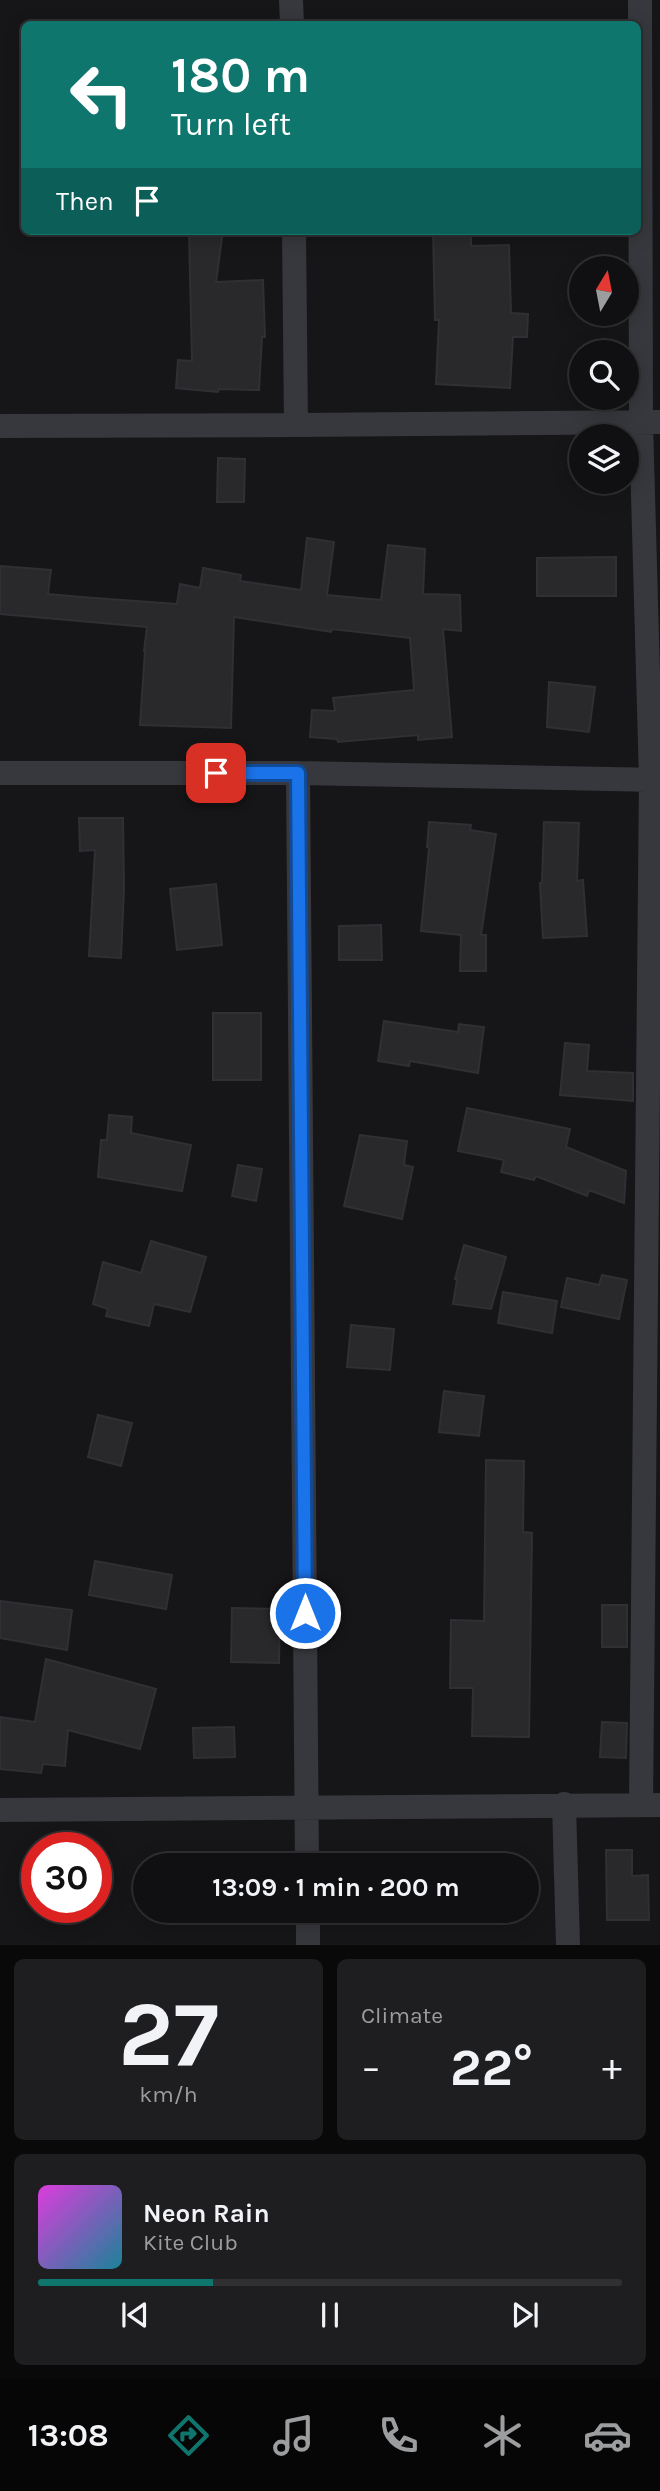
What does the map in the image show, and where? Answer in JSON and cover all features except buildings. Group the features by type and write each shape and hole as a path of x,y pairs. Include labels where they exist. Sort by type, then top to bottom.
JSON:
{"street":[{"path":"291,0 292,21"},
{"path":"0,1810 650,1805 656,780 650,423 651,64 640,0"},
{"path":"294,235 296,425"},
{"path":"0,426 650,423"},
{"path":"0,773 298,773 656,780"},
{"path":"298,773 307,1853"},
{"path":"564,1804 568,1945"},
{"path":"308,1923 308,1945"}],"route":[{"path":"216,773 298,773 305,1613"}]}
